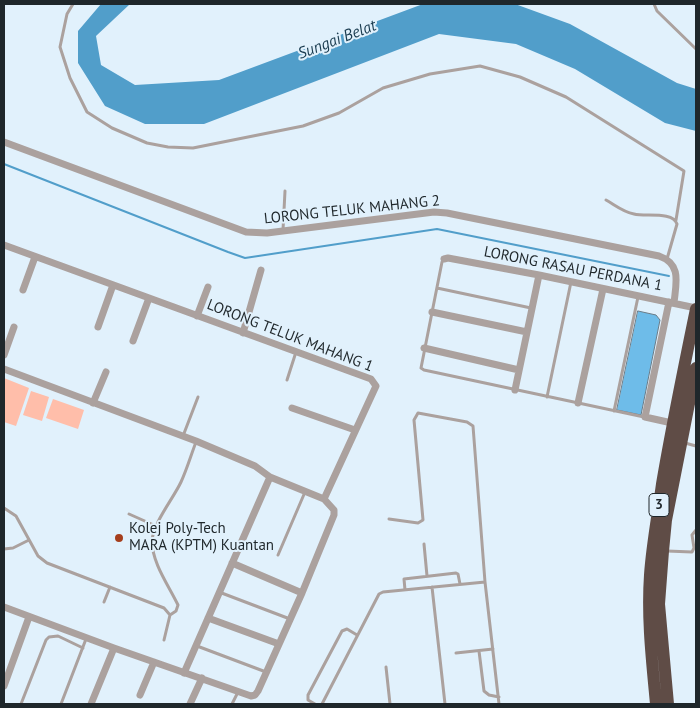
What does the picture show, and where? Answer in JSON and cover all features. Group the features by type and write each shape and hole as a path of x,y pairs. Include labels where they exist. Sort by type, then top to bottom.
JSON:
{"highway":[{"name":"3","path":"656,704 649,607 650,575 656,523 672,423 696,309"},
{"name":"3","path":"668,704 659,604 663,551 666,520 695,376"}],"street":[{"name":"LORONG TELUK MAHANG 2","path":"4,142 246,232 256,234 423,213 447,213 667,259"},
{"name":"LORONG TELUK MAHANG 1","path":"4,246 374,382 376,386 324,499"},
{"path":"23,290 35,256"},
{"name":"LORONG RASAU PERDANA 1","path":"444,259 448,258 539,275 696,309"},
{"path":"667,259 672,263 677,278 645,417 672,423"},
{"path":"243,333 260,270"},
{"path":"515,390 539,275"},
{"path":"98,327 113,285"},
{"path":"197,316 208,287"},
{"path":"578,402 603,289"},
{"path":"133,341 149,298"},
{"path":"432,312 527,332"},
{"path":"4,355 14,326"},
{"path":"424,348 519,370"},
{"path":"4,369 196,441 255,466 270,477 324,499 334,510 334,515 291,619 258,691 251,696 4,607"},
{"path":"93,403 106,372"},
{"path":"292,408 355,430"},
{"path":"184,672 270,477"},
{"path":"232,563 302,593"},
{"path":"4,686 29,617"},
{"path":"208,618 279,644"},
{"path":"91,704 114,648"},
{"path":"140,695 154,662"},
{"path":"190,704 202,678"}],"lane":[{"path":"73,4 67,14 60,47 70,78 87,112 112,128 147,143 168,147 192,148 303,126 338,113 383,88 430,74 480,66 520,77 566,97 684,170 676,220 678,224 667,259"},
{"path":"654,4 657,11 696,49"},
{"path":"284,231 285,190"},
{"path":"606,200 624,211 634,214 673,217 676,220"},
{"path":"444,259 421,368 645,417"},
{"path":"547,397 571,282"},
{"path":"437,288 532,308"},
{"path":"614,411 638,296"},
{"path":"287,380 296,352"},
{"path":"183,436 198,397"},
{"path":"388,519 418,523 423,520 414,420 418,414 467,422 473,426 486,582 499,704"},
{"path":"164,640 170,615 176,611 178,605 154,554 152,540 156,526 173,499 182,480 196,441"},
{"path":"681,442 695,446"},
{"path":"278,555 305,492"},
{"path":"4,508 16,516 38,556 47,563 164,608 170,615"},
{"path":"129,514 156,526"},
{"path":"663,551 690,552 694,550 692,535 696,530"},
{"path":"4,549 13,548 29,540"},
{"path":"424,544 427,576"},
{"path":"405,590 404,578 456,572 460,584"},
{"path":"322,704 379,594 383,592 486,582"},
{"path":"104,602 110,587"},
{"path":"432,587 445,704"},
{"path":"219,592 291,619"},
{"path":"315,704 308,700 308,695 342,631 347,629 357,634"},
{"path":"21,704 46,640 49,637 58,636 82,648"},
{"path":"61,704 86,638"},
{"path":"196,646 267,672"},
{"path":"456,653 493,649"},
{"path":"479,651 484,691 489,695 499,697"},
{"path":"386,667 390,704"},
{"path":"232,704 238,691"}],"shaded area":[{"path":"4,378 29,388 16,426 4,422"},
{"path":"31,391 49,397 42,421 23,415"},
{"path":"53,399 84,410 78,429 46,418"}],"water":[{"name":"Sungai Belat","path":"101,4 130,4 96,36 101,65 135,85 219,80 423,4 515,4 570,24 677,83 696,89 696,131 665,123 575,69 516,44 439,34 204,124 145,124 105,106 78,63 78,31"}],"building":[{"path":"638,311 656,315 660,320 641,415 617,410"}],"waterway":[{"path":"4,164 245,258 437,229 669,276"}],"place":[{"name":"Kolej Poly-Tech MARA (KPTM) Kuantan","path":"119,538"}]}
